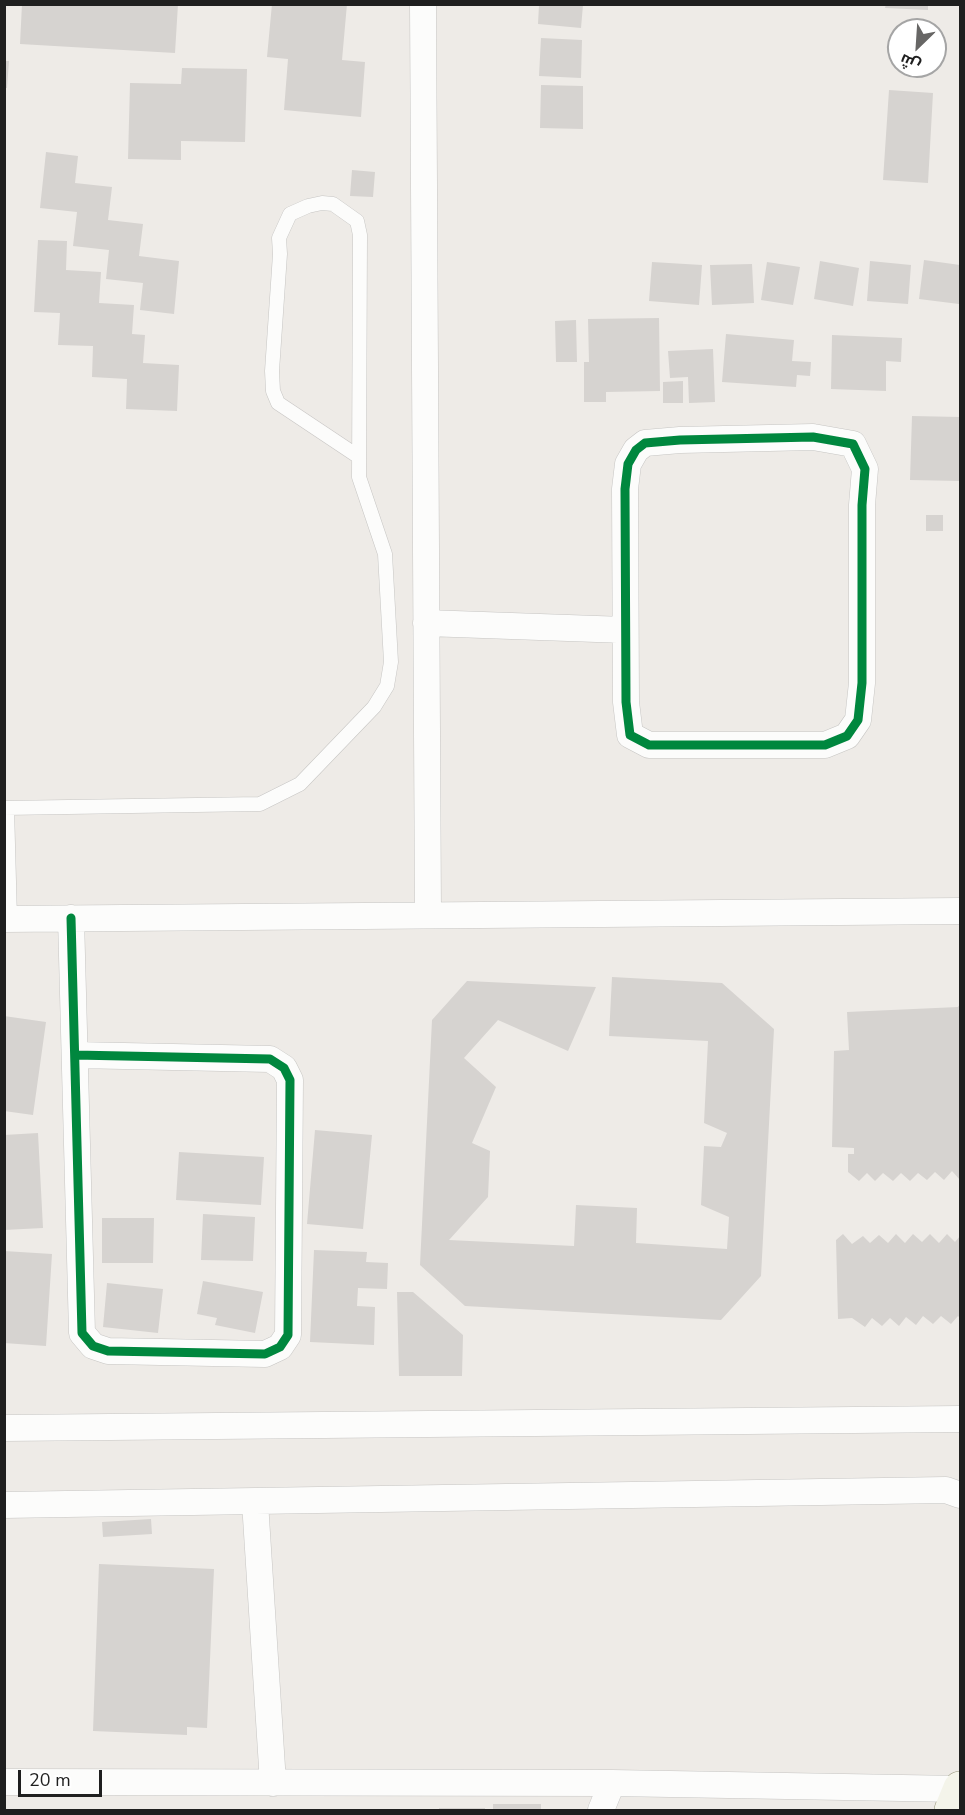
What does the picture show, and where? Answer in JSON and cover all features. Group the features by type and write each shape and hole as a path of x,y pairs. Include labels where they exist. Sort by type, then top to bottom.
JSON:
{"main road":[{"path":"951,1810 960,1789"}],"street":[{"path":"423,4 428,914"},
{"path":"813,437 853,444 865,469 862,506 862,682 858,720 847,736 825,745 649,745 630,735 626,702 625,630 625,489 628,464 636,450 645,443 680,440 813,437"},
{"path":"426,623 625,630"},
{"path":"7,919 960,911"},
{"path":"71,918 82,1333 93,1346 108,1351 265,1354 280,1347 288,1335 290,1080 284,1068 270,1059 75,1055"},
{"path":"4,1428 960,1419"},
{"path":"4,1505 946,1490 960,1495"},
{"path":"255,1502 273,1783"},
{"path":"4,1782 612,1783 960,1789"},
{"path":"602,1810 612,1783"}],"lane":[{"path":"7,919 6,808 260,804 300,784 374,707 387,686 391,662 386,554 368,510 359,477 360,235 357,221 333,204 322,203 290,214 279,237 273,391 278,403 359,457"}],"building":[{"path":"22,4 178,4 175,53 20,44"},
{"path":"272,4 347,4 342,60 365,62 361,117 284,110 288,59 267,57"},
{"path":"886,4 928,4 928,10 885,8"},
{"path":"539,5 583,5 581,28 538,24"},
{"path":"541,38 582,40 581,78 539,76"},
{"path":"4,61 9,61 7,88 4,88"},
{"path":"182,68 247,69 245,142 181,141 181,160 128,159 130,83 181,84"},
{"path":"541,85 583,86 583,129 540,128"},
{"path":"889,90 933,93 928,183 883,180"},
{"path":"46,152 78,156 75,183 112,187 108,220 143,224 139,256 179,261 174,314 140,310 143,283 106,279 109,250 73,246 77,212 40,208"},
{"path":"352,170 375,172 373,197 350,196"},
{"path":"38,240 67,241 66,270 101,272 99,303 134,305 132,334 145,335 143,363 179,365 177,411 126,409 127,379 92,377 93,346 58,345 60,313 34,312"},
{"path":"924,260 960,265 959,304 919,299"},
{"path":"820,261 859,268 853,306 814,299"},
{"path":"870,261 911,265 908,304 867,301"},
{"path":"652,262 702,265 699,305 649,301"},
{"path":"767,262 800,267 793,305 761,300"},
{"path":"752,264 754,303 712,305 710,265"},
{"path":"659,318 660,391 606,392 606,402 584,402 584,362 589,362 588,319"},
{"path":"576,320 577,362 556,362 555,321"},
{"path":"726,334 794,340 792,361 811,362 810,376 797,375 796,387 722,382"},
{"path":"832,335 902,338 901,362 886,361 886,391 831,389"},
{"path":"713,349 715,402 689,403 688,377 670,378 668,351"},
{"path":"683,381 683,403 663,403 663,382"},
{"path":"912,416 960,417 960,481 910,480"},
{"path":"926,515 943,515 943,531 926,531"},
{"path":"612,977 722,983 774,1029 761,1276 721,1320 465,1306 420,1265 432,1020 467,981 596,987 568,1051 498,1020 464,1058 496,1087 472,1143 490,1151 488,1197 449,1240 574,1246 576,1205 637,1208 636,1243 727,1249 729,1217 701,1205 704,1146 721,1147 727,1133 704,1123 708,1041 609,1036"},
{"path":"960,1004 960,1180 952,1171 944,1180 935,1172 927,1180 918,1173 910,1181 901,1173 893,1181 883,1173 875,1181 867,1173 859,1181 848,1172 848,1154 854,1154 854,1148 832,1147 834,1051 849,1050 847,1012 958,1007"},
{"path":"4,1016 46,1022 33,1115 4,1111"},
{"path":"315,1130 372,1135 363,1229 307,1224"},
{"path":"38,1133 43,1228 4,1230 4,1135"},
{"path":"179,1152 264,1157 261,1205 176,1200"},
{"path":"203,1214 255,1217 253,1261 201,1260"},
{"path":"102,1218 154,1218 153,1263 102,1263"},
{"path":"843,1234 852,1244 863,1236 870,1243 879,1235 888,1243 896,1234 905,1243 913,1234 922,1242 930,1234 939,1243 947,1234 955,1242 960,1236 960,1318 958,1316 951,1324 941,1316 933,1324 923,1316 916,1325 906,1317 899,1326 890,1318 882,1326 872,1318 865,1327 852,1318 838,1319 836,1240"},
{"path":"314,1250 367,1252 366,1262 388,1263 387,1289 358,1288 357,1306 375,1307 374,1345 310,1342"},
{"path":"4,1251 52,1254 46,1346 4,1343"},
{"path":"203,1281 263,1292 255,1333 215,1325 217,1318 197,1314"},
{"path":"107,1283 163,1289 158,1333 103,1327"},
{"path":"397,1292 413,1292 463,1335 462,1376 399,1376"},
{"path":"151,1519 152,1534 103,1537 102,1522"},
{"path":"99,1564 214,1569 207,1728 187,1727 187,1735 93,1731"},
{"path":"493,1804 541,1804 541,1810 493,1810"},
{"path":"439,1808 485,1808 485,1810 439,1810"}],"cycle path":[{"path":"813,437 853,444 865,469 862,505 862,683 858,720 847,736 825,745 649,745 630,735 626,702 625,489 628,464 636,450 645,443 680,440 813,437"},
{"path":"71,918 82,1333 93,1346 108,1351 265,1354 280,1347 288,1335 290,1080 284,1068 270,1059 75,1055"}]}
